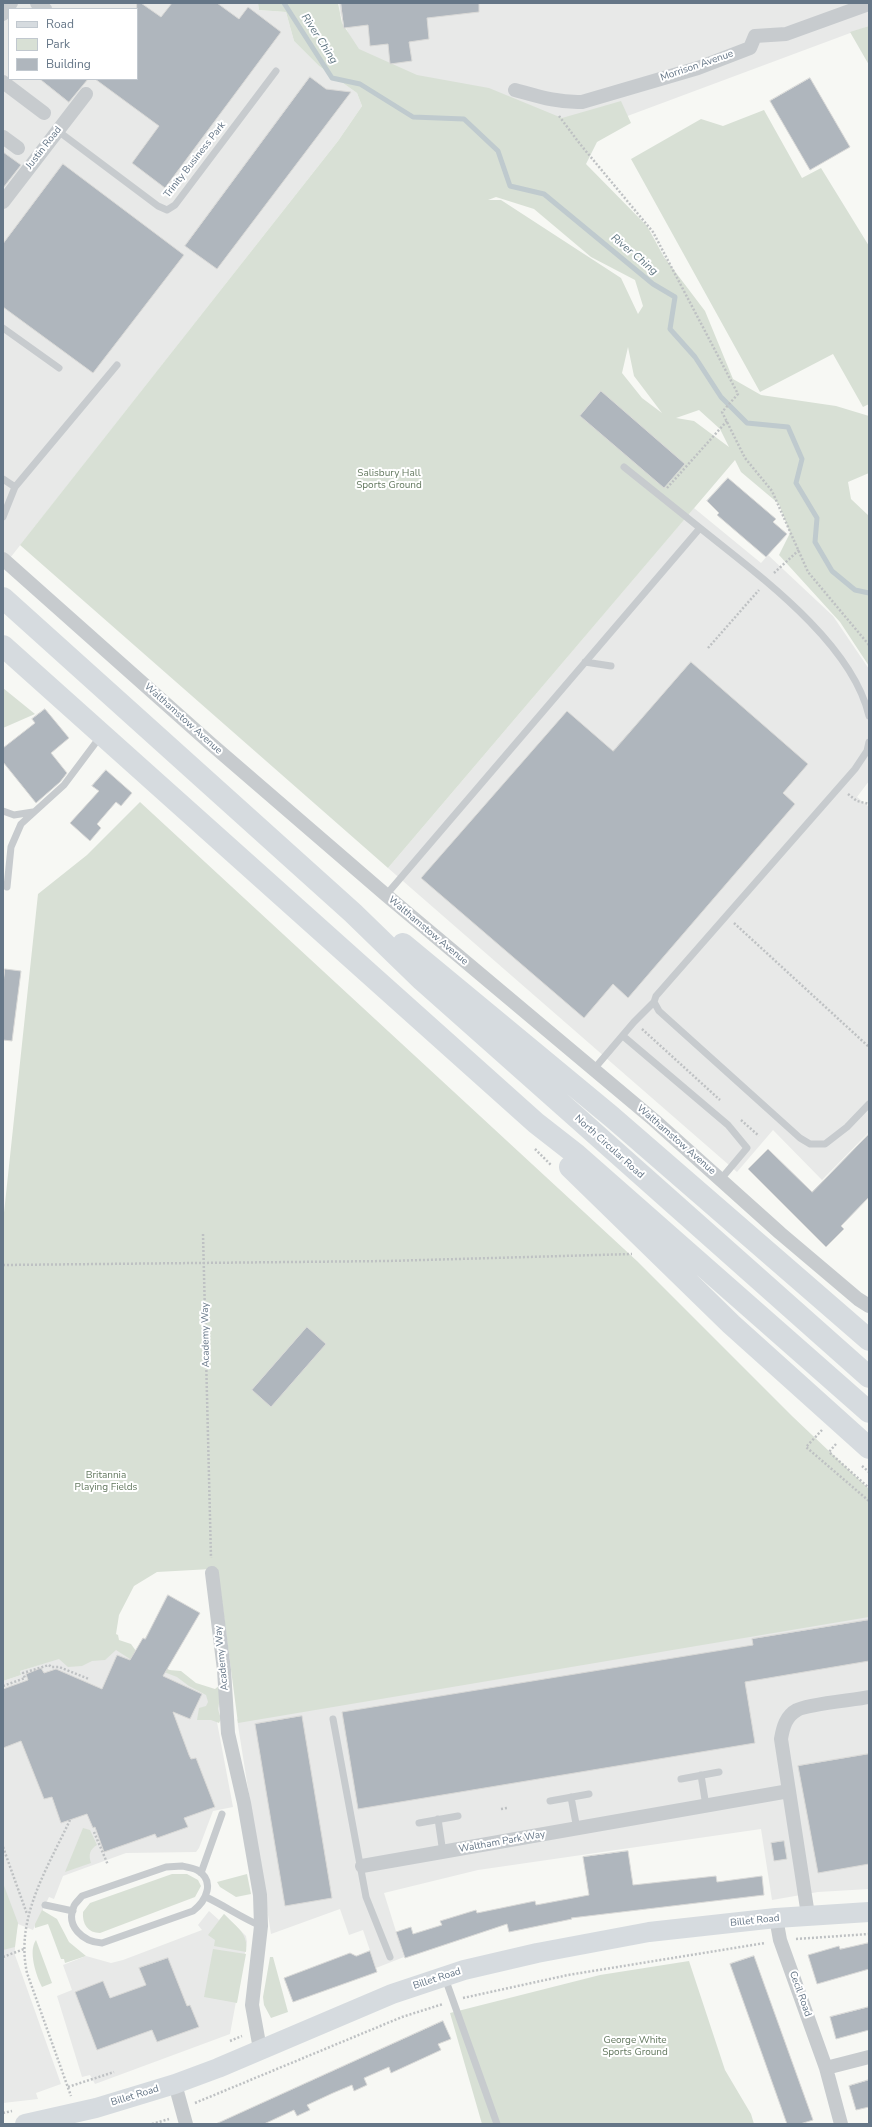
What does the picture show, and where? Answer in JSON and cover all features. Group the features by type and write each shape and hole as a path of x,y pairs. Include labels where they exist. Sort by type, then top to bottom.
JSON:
{"highway":[{"path":"3,598 353,913 405,945 612,1117 869,1340"},
{"path":"3,646 536,1123 577,1155 869,1412"},
{"name":"North Circular Road","path":"353,913 422,980 869,1377"},
{"path":"536,1123 566,1163 664,1260 731,1324 869,1448"}],"main road":[{"name":"Billet Road","path":"25,2124 96,2108 175,2084 218,2068 392,1994 445,1976 537,1953 649,1932 808,1915 869,1912"}],"street":[{"path":"3,14 11,3"},
{"name":"Morrison Avenue","path":"515,90 546,99 567,103 589,100 698,68 743,51 750,48 755,36 786,34 869,4"},
{"path":"3,82 44,113"},
{"name":"Justin Road","path":"3,202 86,94"},
{"path":"3,137 18,148"},
{"name":"Walthamstow Avenue","path":"3,559 211,744 386,896 594,1070 721,1179 780,1233 866,1303"},
{"name":"Academy Way","path":"212,1573 224,1670 228,1733 244,1803 259,1888 261,1926 252,2005 260,2049"},
{"path":"808,1915 781,1738 783,1727 789,1716 798,1709 869,1697"},
{"name":"Waltham Park Way","path":"362,1866 443,1853 789,1791"},
{"name":"Cecil Road","path":"776,1918 780,1940 826,2068 841,2124"},
{"path":"826,2068 869,2057"},
{"path":"175,2084 186,2124"}],"lane":[{"name":"Trinity Business Park","path":"58,131 158,206 167,210 175,205 276,71"},
{"path":"3,328 59,368"},
{"path":"3,517 15,487 117,365"},
{"path":"624,467 789,601 817,629 838,656 861,694 869,716"},
{"path":"3,478 15,487"},
{"path":"386,896 700,528"},
{"path":"585,662 611,666"},
{"path":"7,887 6,865 11,847 21,824 64,785 102,735"},
{"path":"594,1070 654,1002 656,996 855,769 867,751 869,742"},
{"path":"3,811 14,815 33,812"},
{"path":"654,1002 658,1012 800,1138 810,1144 825,1144 847,1127 869,1104"},
{"path":"623,1036 728,1125 747,1148 721,1179"},
{"path":"333,1720 355,1845 362,1866 366,1897 390,1957"},
{"path":"680,1779 720,1772"},
{"path":"701,1775 706,1806"},
{"path":"550,1800 590,1794"},
{"path":"571,1797 577,1829"},
{"path":"201,1873 222,1814"},
{"path":"419,1823 458,1816"},
{"path":"438,1819 443,1853"},
{"path":"182,1866 197,1869 201,1873 204,1875 208,1887 206,1897 202,1904 193,1911 102,1943 90,1943 82,1938 75,1928 72,1917 74,1906 82,1896 166,1867 182,1866"},
{"path":"206,1897 229,1908 244,1919 261,1926"},
{"path":"45,1905 73,1911"},
{"path":"445,1976 497,2124"}],"path":[{"path":"546,99 580,144 653,232 738,394 722,412 745,458 772,491 808,572 869,645"},
{"path":"660,496 726,421"},
{"path":"708,648 780,566 799,550"},
{"path":"846,792 857,801 869,804"},
{"path":"733,923 869,1047"},
{"path":"640,1027 725,1105"},
{"path":"736,1116 759,1136"},
{"name":"Academy Way","path":"203,1234 212,1573"},
{"path":"3,1265 388,1261 638,1253"},
{"path":"836,1444 829,1452 869,1488"},
{"path":"806,1447 869,1501"},
{"path":"3,1686 25,1678 23,1673 49,1665 51,1667 59,1667 89,1678"},
{"path":"502,1809 507,1808"},
{"path":"70,1820 32,1901 28,1916 24,1949 28,1973 71,2097"},
{"path":"94,1832 108,1865"},
{"path":"3,1847 28,1916"},
{"path":"183,2109 402,2018 453,2000 568,1975 780,1940 869,1934"},
{"path":"3,1956 24,1949"},
{"path":"68,2087 114,2072"}],"shaded area":[{"path":"3,3 258,3 259,10 286,12 294,41 319,66 357,93 362,106 338,141 3,567"},
{"path":"339,3 869,3 869,26 547,146 356,52 340,13"},
{"path":"694,508 761,563 768,555 833,616 869,669 869,781 857,797 869,807 869,1132 822,1180 773,1130 737,1172 388,868"},
{"path":"869,1614 869,1889 818,1892 772,1900 761,1829 478,1870 384,1893 404,1957 376,1968 363,1930 349,1935 340,1909 271,1934 237,1719"},
{"path":"115,1640 221,1698 217,1722 233,1807 213,1811 199,1848 196,1852 126,1853 63,1876 54,1899 49,1897 33,1930 18,1924 15,1940 15,1955 61,2084 36,2093 38,2099 3,2103 3,1681 21,1675 20,1671"},
{"path":"209,1911 219,1920 224,1914 246,1936 247,1942 230,2034 95,2084 90,2075 82,2077 57,1996 72,1990 63,1965 86,1956 111,1963 123,1960 202,1930 198,1925"}],"green space":[{"name":"Salisbury Hall Sports Ground","path":"258,3 338,3 342,23 359,49 417,75 489,88 562,118 621,101 631,123 597,142 586,164 647,226 664,257 705,311 733,379 761,395 836,406 869,416 869,473 848,482 851,499 869,516 869,666 840,622 779,555 790,533 779,504 741,472 735,460 388,868 20,545 338,141 362,106 357,93 319,66 294,41 286,12 259,10","holes":["496,197 534,209 591,257 635,280 643,306 638,314 621,278 501,200 488,200","628,347 634,376 662,413 642,398 622,373","699,410 720,429 729,447 694,421 676,418"]},
{"path":"869,26 869,65 850,32"},
{"path":"764,110 802,178 821,168 869,246 869,404 863,407 833,354 760,392 631,159 701,119 723,126"},
{"path":"3,688 35,714 3,728"},
{"name":"Britannia Playing Fields","path":"140,802 637,1261 792,1416 869,1489 869,1617 238,1723 218,1571 211,1569 157,1572 134,1586 119,1615 116,1634 118,1635 119,1640 131,1644 136,1651 169,1670 181,1671 196,1683 215,1689 220,1685 221,1692 218,1709 221,1719 219,1723 211,1720 197,1720 199,1708 206,1706 208,1702 206,1695 189,1686 177,1677 130,1659 116,1650 105,1660 92,1661 82,1666 68,1667 59,1659 20,1671 21,1675 3,1681 3,1222 38,894 87,855"},
{"path":"83,1828 90,1830 97,1845 90,1852 91,1863 65,1872"},
{"path":"172,1874 187,1874 198,1880 201,1886 195,1897 100,1933 89,1930 85,1924 83,1912 90,1903"},
{"path":"247,1874 251,1894 236,1897 220,1887 217,1882"},
{"path":"3,1883 18,1923 15,1947 3,1950"},
{"path":"42,1910 57,1919 69,1942 86,1956 65,1963 64,1959 61,1959 48,1924 35,1928 35,1924"},
{"path":"224,1914 244,1935 246,1940 246,1952 214,1946 215,1940 208,1935"},
{"path":"36,1940 52,1983 42,1987 35,1970 33,1957 33,1950"},
{"path":"213,1949 246,1954 237,2003 204,1997"},
{"path":"270,1957 273,1957 288,2012 271,2018 264,2005 263,1997"},
{"name":"George White Sports Ground","path":"689,1961 725,2070 751,2114 754,2124 482,2124 450,2013 600,1975"}],"building":[{"path":"137,3 141,3 161,17 172,3 217,3 239,19 248,7 281,32 165,188 132,163 159,126 96,80 138,80"},
{"path":"341,3 479,3 479,12 427,18 429,39 409,42 412,61 390,64 388,44 370,46 368,25 344,28"},
{"path":"310,77 326,89 351,92 217,269 185,246"},
{"path":"810,78 850,147 810,170 770,101"},
{"path":"41,80 87,80 69,102"},
{"path":"3,152 21,165 3,188"},
{"path":"63,164 184,255 93,373 3,307 3,244"},
{"path":"601,391 685,464 664,488 580,416"},
{"path":"728,478 776,519 773,522 787,534 766,557 717,515 719,513 707,501"},
{"path":"691,662 808,764 783,793 795,804 628,998 613,984 584,1018 421,878 567,711 613,751"},
{"path":"45,709 69,738 51,753 67,773 60,782 36,803 3,762 3,748 35,723 32,719"},
{"path":"106,770 132,793 121,806 116,802 97,824 101,828 90,841 70,823 99,791 92,786"},
{"path":"5,969 21,971 12,1041 3,1040 3,985"},
{"path":"869,1134 869,1197 841,1226 844,1229 826,1247 748,1169 768,1149 812,1192"},
{"path":"307,1327 326,1344 271,1407 252,1390"},
{"path":"168,1595 200,1613 163,1676 202,1694 190,1719 173,1712 189,1755 191,1759 196,1758 215,1807 184,1818 188,1827 157,1838 155,1834 104,1852 95,1827 93,1828 87,1814 61,1823 52,1797 44,1799 21,1741 3,1748 3,1689 28,1680 26,1674 41,1668 44,1673 56,1669 102,1689 117,1655 130,1660 143,1638 145,1639"},
{"path":"869,1620 869,1661 745,1682 755,1743 358,1809 342,1712 753,1645 752,1639"},
{"path":"302,1716 332,1898 285,1906 255,1724"},
{"path":"869,1754 869,1864 818,1873 798,1766"},
{"path":"784,1841 787,1859 774,1861 771,1843"},
{"path":"628,1851 633,1885 716,1876 717,1882 762,1876 764,1895 571,1918 572,1919 509,1932 507,1924 405,1958 396,1932 411,1927 413,1934 442,1925 440,1921 476,1910 477,1913 535,1901 536,1905 589,1895 583,1857"},
{"path":"869,1943 869,1969 817,1984 808,1955 839,1946 840,1949"},
{"path":"370,1951 377,1972 293,2002 284,1978 350,1953 356,1956"},
{"path":"754,1956 813,2120 800,2124 787,2124 730,1964"},
{"path":"168,1958 187,2006 190,2005 199,2027 157,2042 152,2030 97,2050 75,1992 103,1981 110,1998 146,1985 139,1968"},
{"path":"869,2007 869,2030 836,2039 830,2017"},
{"path":"443,2021 451,2039 438,2044 441,2050 391,2073 389,2067 364,2078 367,2085 354,2091 352,2085 307,2105 310,2110 297,2116 294,2110 264,2124 216,2124"},
{"path":"869,2080 869,2107 856,2110 849,2086"}],"waterway":[{"name":"River Ching","path":"284,3 332,78 360,84 413,117 464,119 498,151 510,186 544,194 653,284 675,297 670,329 695,357 721,397 747,423 788,427 802,459 796,483 817,518 815,542 832,571 855,590 869,593"}]}
